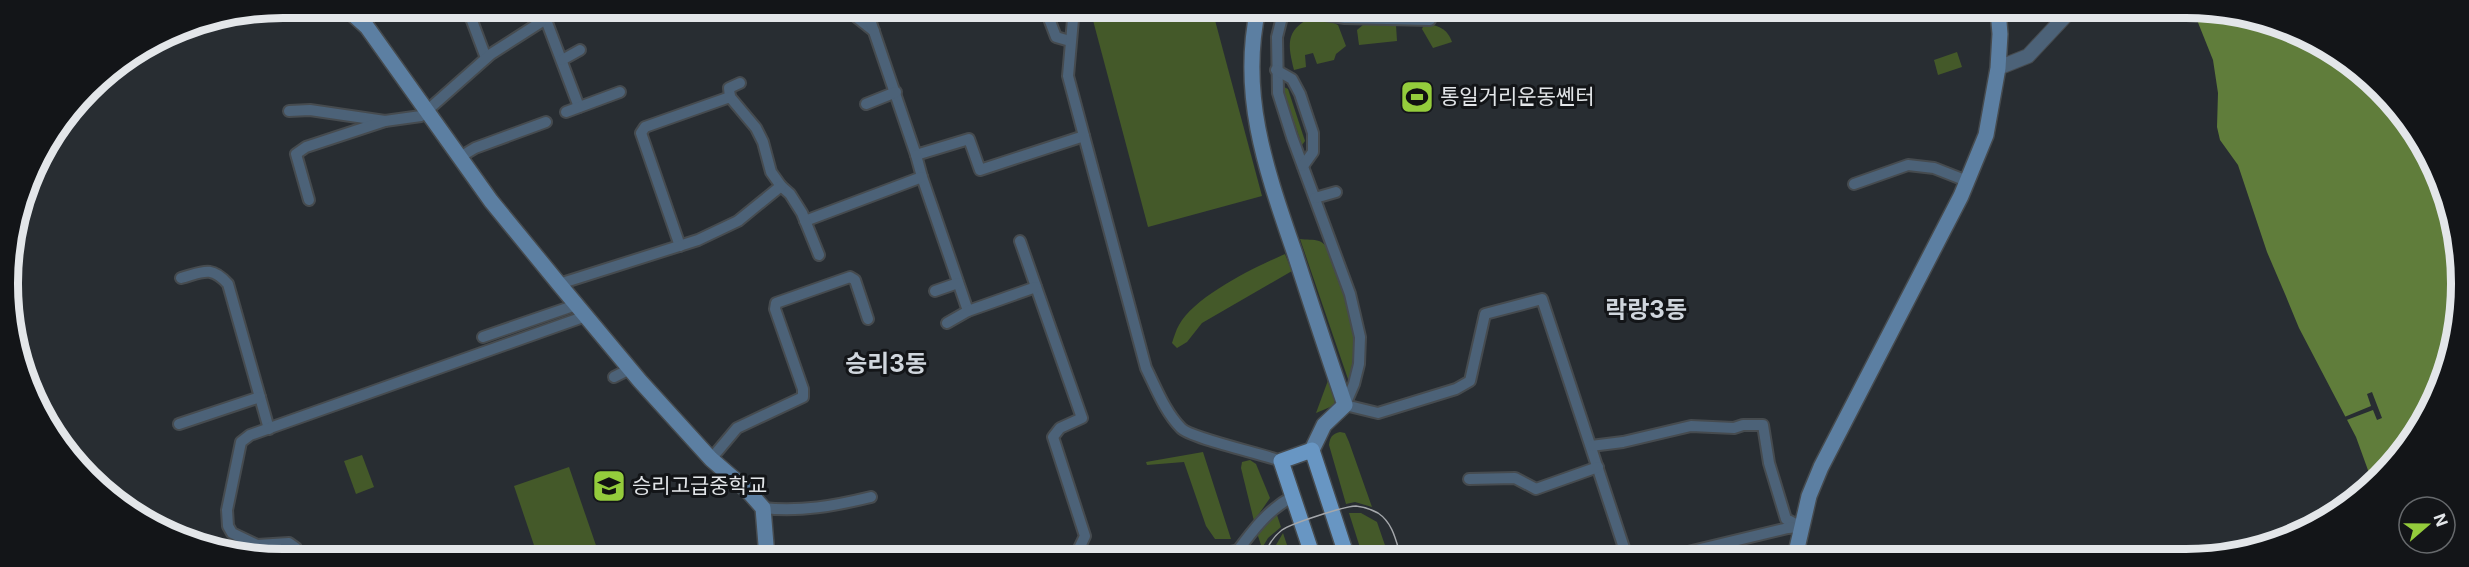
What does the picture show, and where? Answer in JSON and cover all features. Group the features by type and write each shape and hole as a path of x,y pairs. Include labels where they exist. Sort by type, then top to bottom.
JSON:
{"main road":[{"path":"357,18 367,27 491,201 559,284 630,369 711,459 748,491 763,508 766,549"},
{"path":"1257,18 1252,71 1256,129 1345,405 1324,425 1312,450 1344,549"},
{"path":"1797,549 1809,496 1821,467 1967,181 1986,135 1998,68 1999,18"},
{"path":"1309,549 1281,460 1312,450"}],"street":[{"path":"471,18 486,58"},
{"path":"309,200 292,155 306,147 385,121 421,116 486,58 541,22 542,18"},
{"path":"547,18 579,107"},
{"path":"857,18 874,31"},
{"path":"869,18 968,311"},
{"path":"1049,18 1056,37 1070,41"},
{"path":"1073,18 1068,76 1146,368 1182,430 1199,438 1281,460"},
{"path":"1282,18 1277,37 1278,93 1350,294 1360,337 1359,364 1345,405 1378,413 1456,388 1470,381 1485,314 1542,299 1624,549"},
{"path":"1345,18 1431,20"},
{"path":"1998,68 2028,56 2064,18"},
{"path":"562,60 580,51"},
{"path":"1276,70 1292,79 1300,94 1313,133 1313,152 1304,166"},
{"path":"740,83 729,88 730,97 756,128 763,142 771,172 790,194 805,221 819,255"},
{"path":"566,112 620,92"},
{"path":"866,104 896,92"},
{"path":"680,246 641,133 645,126 730,97"},
{"path":"289,111 310,110 385,121"},
{"path":"460,157 475,148 546,122"},
{"path":"916,155 969,139 980,170 1084,136"},
{"path":"1854,184 1908,165 1934,168 1967,181"},
{"path":"805,221 922,177"},
{"path":"559,284 698,240 738,221 781,186"},
{"path":"1315,198 1336,192"},
{"path":"1020,241 1082,418 1060,428 1053,437 1085,536 1079,549"},
{"path":"181,278 208,270 218,273 228,284 269,429"},
{"path":"711,459 737,428 803,397 803,389 775,309 776,303 850,277 855,280 868,319"},
{"path":"935,291 958,283"},
{"path":"946,323 968,311 1036,287"},
{"path":"483,337 581,310"},
{"path":"296,549 289,543 257,544 232,533 228,526 228,510 241,442 250,435 581,310"},
{"path":"614,377 630,369"},
{"path":"179,424 260,397"},
{"path":"1591,446 1623,442 1691,426 1734,428 1743,425 1763,425 1769,463 1786,519 1801,527"},
{"path":"1469,479 1515,478 1536,489 1598,467"},
{"path":"763,508 789,511 823,507 870,497"},
{"path":"1240,549 1257,525 1275,506 1292,497"},
{"path":"1700,549 1801,527"}],"shaded area":[{"path":"1092,18 1214,18 1262,196 1148,227"},
{"path":"1310,18 1326,19 1338,25 1346,46 1336,54 1334,60 1317,64 1313,53 1305,55 1306,67 1294,70 1290,40 1296,28"},
{"path":"2196,19 2220,20 2254,27 2303,45 2347,73 2385,108 2406,136 2431,182 2442,215 2449,249 2451,284 2446,335 2437,369 2424,401 2396,445 2370,474 2356,437 2299,328 2267,252 2238,165 2220,140 2217,127 2218,93 2213,60"},
{"path":"1364,24 1396,25 1397,41 1359,45 1357,30"},
{"path":"1424,24 1441,28 1452,42 1433,48 1422,29"},
{"path":"1957,52 1962,67 1938,75 1934,60"},
{"path":"1284,87 1288,89 1305,141 1302,145 1283,90"},
{"path":"1300,239 1317,240 1327,247 1340,272 1354,335 1354,354 1349,382"},
{"path":"1285,254 1292,271 1202,323 1187,342 1177,348 1172,343 1179,325 1198,304 1227,283"},
{"path":"1330,375 1335,405 1316,413"},
{"path":"1340,432 1345,433 1349,442 1372,507 1355,502 1346,504 1329,445 1332,436"},
{"path":"1203,452 1231,539 1215,539 1206,526 1184,462 1147,465 1146,462"},
{"path":"362,455 374,487 356,494 344,461"},
{"path":"1250,460 1256,464 1270,498 1254,521 1241,468 1242,462"},
{"path":"569,467 597,549 535,549 514,486"},
{"path":"1276,512 1281,527 1268,538 1262,548 1257,533"},
{"path":"1349,513 1361,513 1377,522 1386,549 1360,549"},
{"path":"1283,533 1288,549 1274,549"}],"pier":[{"path":"2372,392 2382,418 2377,420 2373,410 2344,421 2342,418 2371,406 2367,394"}],"tram line":[{"path":"1267,549 1282,530 1318,516 1356,506 1373,510 1383,517 1393,533 1398,549"}],"place":[{"name":"통일거리운동쎈터","path":"1417,97"},
{"name":"승리고급중학교","path":"609,486"}],"district":[{"name":"락랑3동","path":"1646,310"},
{"name":"승리3동","path":"886,364"}]}
